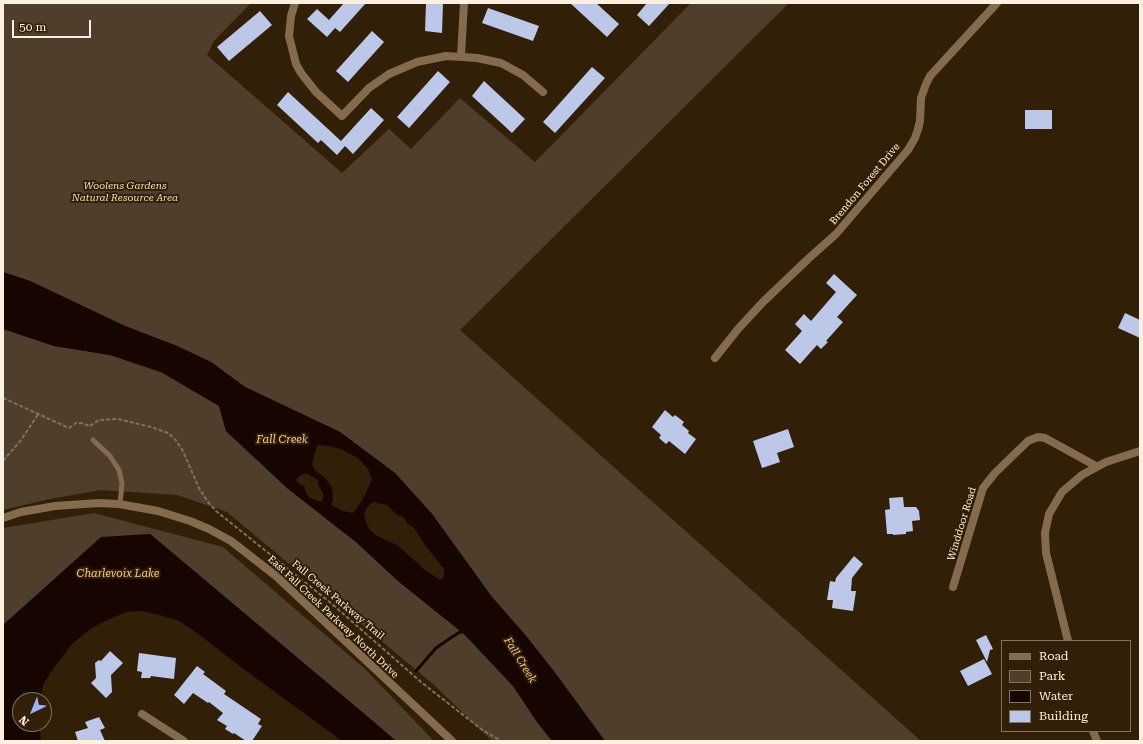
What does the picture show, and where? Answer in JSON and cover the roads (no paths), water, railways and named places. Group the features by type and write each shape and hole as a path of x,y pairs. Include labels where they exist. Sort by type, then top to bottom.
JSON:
{"street":[{"path":"294,3 291,16 290,36 296,64 316,92 342,116 369,88 398,70 427,60 446,56 462,56 501,63 523,75 542,92"},
{"path":"462,56 464,3"},
{"name":"Brendon Forest Drive","path":"715,358 738,329 763,302 802,264 836,234 908,150 918,129 922,98 930,76 997,3"},
{"name":"Winddoor Road","path":"954,587 983,488 995,473 1028,441 1038,437 1045,438 1096,466"},
{"path":"1068,640 1046,553 1045,538 1051,509 1062,492 1078,478 1096,466 1119,456 1140,450"},
{"name":"East Fall Creek Parkway North Drive","path":"3,518 26,511 65,504 99,503 158,511 190,521 209,529 242,549 276,576 452,741"},
{"path":"142,714 184,741"}],"lane":[{"path":"93,440 110,456 120,470 122,483 120,505"}],"water":[{"name":"Fall Creek","path":"3,272 30,281 125,326 177,346 211,362 245,387 340,432 395,473 432,514 492,597 527,637 605,741 552,741 537,722 513,686 464,634 398,581 356,542 287,488 226,431 219,406 162,372 110,355 54,346 3,329","holes":["318,445 341,449 358,458 368,469 372,479 363,499 353,513 343,511 331,505 333,500 332,488 326,479 314,469 312,464","306,473 318,480 318,485 323,493 323,500 320,502 310,498 306,493 304,485 301,485 296,480 299,476","373,502 387,505 397,515 404,517 407,523 414,528 444,569 444,576 440,580 425,570 397,545 377,536 370,530 366,523 364,514 368,506"]},
{"name":"Charlevoix Lake","path":"150,534 396,741 342,741 179,621 142,611 126,612 89,630 73,643 50,673 43,685 42,692 12,692 12,732 40,732 41,741 3,741 3,625 101,537"}],"waterway":[{"path":"416,671 436,648 460,632 463,632"}],"park label":[{"name":"Woolens Gardens Natural Resource Area","path":"125,192"}]}
